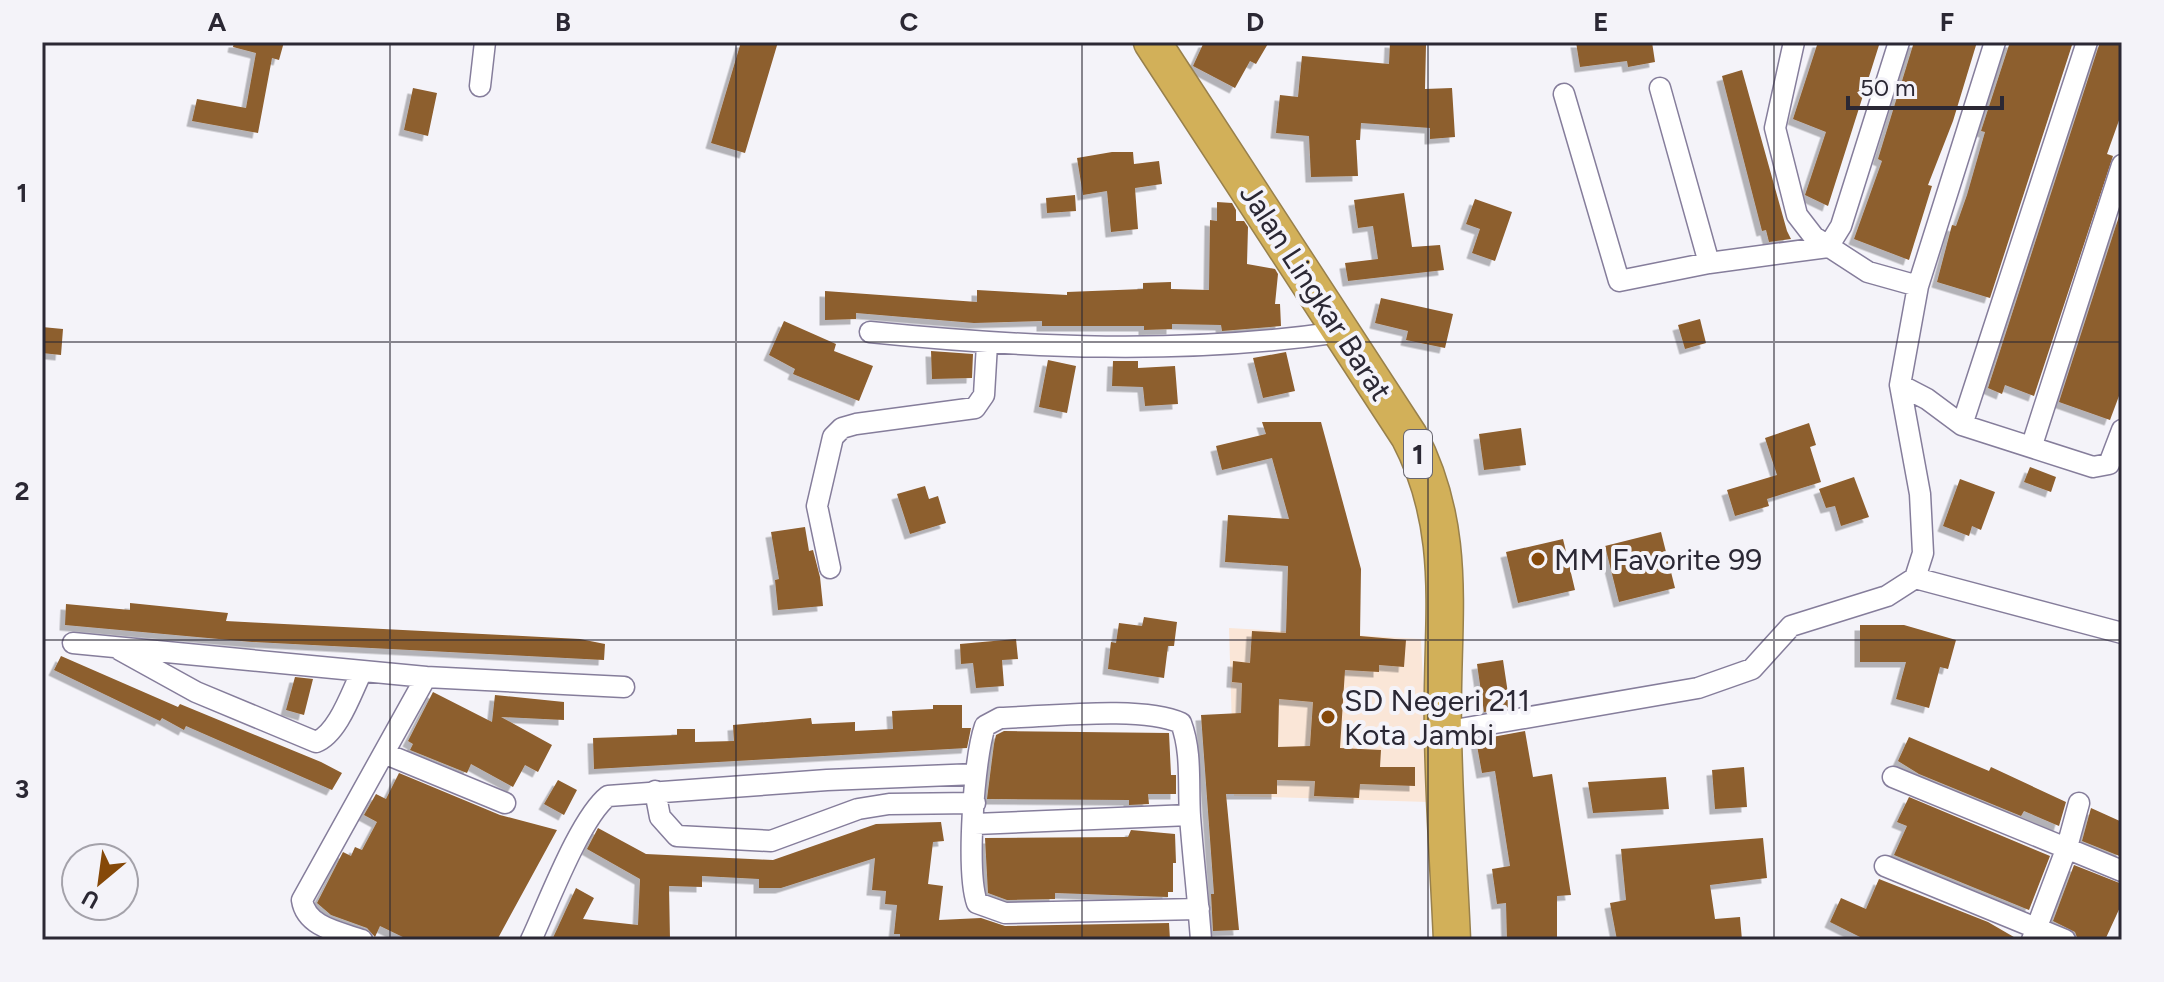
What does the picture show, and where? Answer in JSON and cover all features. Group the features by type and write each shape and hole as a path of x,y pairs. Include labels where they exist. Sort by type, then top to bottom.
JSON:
{"highway":[{"name":"Jalan Lingkar Barat","path":"1152,42 1409,436 1425,467 1439,508 1444,552 1443,732 1452,940"}],"street":[{"path":"480,86 485,42"},
{"path":"1794,42 1775,128 1797,215 1814,237 1868,272 1918,286"},
{"path":"1828,247 1841,226 1856,185 1899,42"},
{"path":"1443,732 1698,688 1752,669 1791,626 1887,596 1915,578 1923,553 1920,494 1900,385 1918,286 1995,42"},
{"path":"1962,425 2087,42"},
{"path":"1660,88 1709,263"},
{"path":"1564,94 1619,281 1709,263 1828,247"},
{"path":"2032,445 2122,165"},
{"path":"870,332 987,344 1204,347 1340,332"},
{"path":"830,568 817,506 833,437 842,428 856,424 975,408 984,395 987,344"},
{"path":"1900,385 1927,399 1962,425 2093,467 2109,464 2122,430"},
{"path":"1915,578 2122,633"},
{"path":"73,643 426,677 624,687"},
{"path":"115,647 196,692 316,742 324,739 332,727 362,671"},
{"path":"362,940 314,922 303,912 302,900 386,754 426,677"},
{"path":"1199,909 1005,913 987,909 975,898 975,803 981,739 990,721 1167,717 1181,723 1186,735 1190,815 1199,909 1201,940"},
{"path":"386,754 505,803"},
{"path":"531,940 598,804 608,796 976,774"},
{"path":"1893,777 2122,871"},
{"path":"655,791 660,817 677,836 726,841 771,841 858,809 889,804 975,803"},
{"path":"2034,934 2067,847 2079,803"},
{"path":"975,824 1190,815"},
{"path":"1885,866 2034,934 2065,940"}],"shaded area":[{"name":"SD Negeri 211 Kota Jambi","path":"1229,628 1421,639 1428,802 1234,796"}],"building":[{"path":"234,42 284,42 279,60 272,58 258,133 192,121 197,99 246,108 256,53 233,47"},
{"path":"741,42 778,42 745,153 711,143"},
{"path":"1204,42 1269,42 1256,64 1250,61 1235,88 1193,66"},
{"path":"1390,42 1426,45 1425,89 1452,88 1455,137 1430,139 1430,128 1361,123 1360,140 1356,140 1358,176 1311,177 1309,136 1276,133 1280,95 1298,97 1302,56 1389,64"},
{"path":"1576,42 1652,42 1655,62 1628,67 1627,61 1580,67"},
{"path":"1818,42 1880,42 1828,206 1805,195 1826,132 1793,119"},
{"path":"1914,42 1977,42 1953,121 1928,185 1932,186 1909,260 1854,239 1882,161 1878,159"},
{"path":"2010,42 2073,42 1990,298 1937,282 1952,225 1956,226 1967,195 1985,132 1981,131"},
{"path":"2100,42 2122,42 2122,112 2107,154 2113,156 2034,396 2005,385 2002,394 1988,388"},
{"path":"1742,70 1791,239 1769,242 1766,230 1762,231 1722,76"},
{"path":"413,88 437,93 428,136 404,130"},
{"path":"1133,152 1134,164 1159,161 1162,184 1135,188 1138,229 1111,232 1107,191 1083,195 1077,158"},
{"path":"1404,193 1412,247 1440,245 1444,270 1348,281 1345,263 1378,259 1373,226 1358,228 1354,200"},
{"path":"1075,195 1076,211 1047,213 1046,198"},
{"path":"1475,199 1512,212 1495,261 1472,253 1480,229 1466,224"},
{"path":"1217,202 1232,203 1236,221 1244,221 1248,227 1247,264 1275,269 1278,274 1275,304 1280,304 1281,326 1222,331 1221,325 1172,324 1172,329 1144,330 1144,326 1042,326 1042,321 974,323 856,313 856,319 825,320 825,291 977,302 977,290 1067,295 1067,292 1143,289 1143,283 1171,282 1171,289 1209,290 1210,220 1217,221"},
{"path":"2122,207 2122,388 2110,420 2059,402"},
{"path":"1381,298 1453,314 1445,348 1406,340 1408,331 1375,323"},
{"path":"1700,319 1706,343 1685,349 1678,325"},
{"path":"784,321 836,344 834,351 873,366 859,401 793,374 795,369 769,355"},
{"path":"42,327 63,329 61,355 42,353"},
{"path":"931,351 973,354 972,378 932,379"},
{"path":"1286,352 1295,391 1263,398 1253,358"},
{"path":"1048,360 1076,366 1067,413 1039,407"},
{"path":"1113,361 1138,361 1138,368 1175,366 1178,404 1145,406 1143,387 1112,386"},
{"path":"1262,422 1321,422 1361,569 1360,636 1406,640 1404,667 1379,665 1379,672 1345,670 1340,748 1381,750 1380,767 1415,767 1415,786 1360,784 1359,798 1314,796 1315,781 1277,780 1277,794 1226,794 1239,930 1213,931 1211,894 1214,894 1201,715 1241,713 1242,683 1232,682 1233,661 1250,663 1252,631 1286,633 1288,566 1225,562 1228,515 1289,519 1272,458 1222,470 1216,446 1266,434","holes":["1279,699 1313,702 1310,746 1278,747"]},
{"path":"1809,423 1816,445 1810,447 1821,482 1767,499 1769,506 1735,516 1727,490 1777,475 1765,438"},
{"path":"1521,428 1526,465 1484,470 1479,434"},
{"path":"2030,467 2056,477 2051,492 2024,482"},
{"path":"1854,477 1869,517 1841,526 1835,506 1826,508 1819,489"},
{"path":"1960,479 1995,492 1981,530 1972,526 1969,536 1943,526"},
{"path":"925,486 929,499 938,496 946,523 910,534 897,494"},
{"path":"805,527 809,551 813,550 820,577 823,606 778,610 775,580 779,579 771,532"},
{"path":"1661,532 1675,588 1619,602 1605,546"},
{"path":"1563,539 1575,590 1518,603 1506,552"},
{"path":"130,603 228,613 226,621 580,639 605,644 604,660 252,642 65,625 66,604 130,610"},
{"path":"1144,617 1177,622 1174,646 1168,646 1164,678 1108,669 1111,642 1116,643 1119,623 1142,626"},
{"path":"1860,625 1904,625 1956,640 1948,669 1940,667 1929,708 1896,699 1906,662 1860,662"},
{"path":"1016,639 1018,659 1002,660 1004,686 976,688 973,663 961,664 960,644"},
{"path":"61,656 342,773 332,790 186,726 184,730 162,718 160,721 54,670"},
{"path":"1503,660 1510,707 1484,712 1477,664"},
{"path":"295,677 313,679 304,715 286,710"},
{"path":"433,692 492,722 495,695 564,702 564,720 501,717 552,745 538,772 525,765 513,787 471,764 467,773 410,750 413,744 408,741"},
{"path":"933,705 962,705 962,728 971,728 967,748 594,769 593,738 677,735 677,729 695,729 695,742 734,741 733,725 811,718 812,724 855,722 855,731 893,729 892,711 933,709"},
{"path":"1004,731 1169,733 1171,775 1176,775 1176,794 1148,794 1149,804 1129,805 1129,800 987,799 996,735"},
{"path":"1525,731 1533,777 1552,774 1571,895 1557,896 1557,940 1507,940 1506,903 1497,904 1492,869 1510,866 1495,771 1482,773 1476,740"},
{"path":"1909,737 1989,771 1991,767 2066,802 2059,826 2024,811 2021,816 1919,774 1898,761"},
{"path":"1744,767 1747,807 1715,809 1712,770"},
{"path":"399,773 500,815 557,830 497,940 409,940 380,926 375,937 367,928 331,915 317,903 343,852 351,856 355,847 362,850 377,822 364,815 376,794 386,799"},
{"path":"1666,777 1669,809 1593,813 1588,782"},
{"path":"558,780 577,790 564,815 544,804"},
{"path":"1909,797 2050,856 2029,910 1894,855 1907,826 1897,822"},
{"path":"2091,808 2122,822 2122,857 2082,841"},
{"path":"941,822 944,841 933,842 928,884 943,886 939,920 981,918 1005,926 1169,923 1170,940 900,940 900,934 894,934 897,905 885,904 886,891 872,890 875,858 781,888 759,888 759,879 702,876 702,887 669,886 670,940 552,940 576,888 594,898 583,919 638,925 640,879 587,849 598,828 646,854 773,860 876,824"},
{"path":"1131,830 1175,834 1173,892 1168,892 1168,897 1055,893 1055,899 1007,900 988,893 985,838 1128,837"},
{"path":"1763,838 1767,878 1710,885 1715,919 1740,917 1742,940 1617,940 1610,903 1626,900 1621,849"},
{"path":"2074,865 2122,884 2122,903 2105,940 2078,940 2075,932 2053,921"},
{"path":"1879,879 1988,922 2019,940 1866,940 1830,922 1841,898 1866,909"}],"place":[{"name":"MM Favorite 99","path":"1538,559"},
{"name":"SD Negeri 211 Kota Jambi","path":"1328,717"}]}
